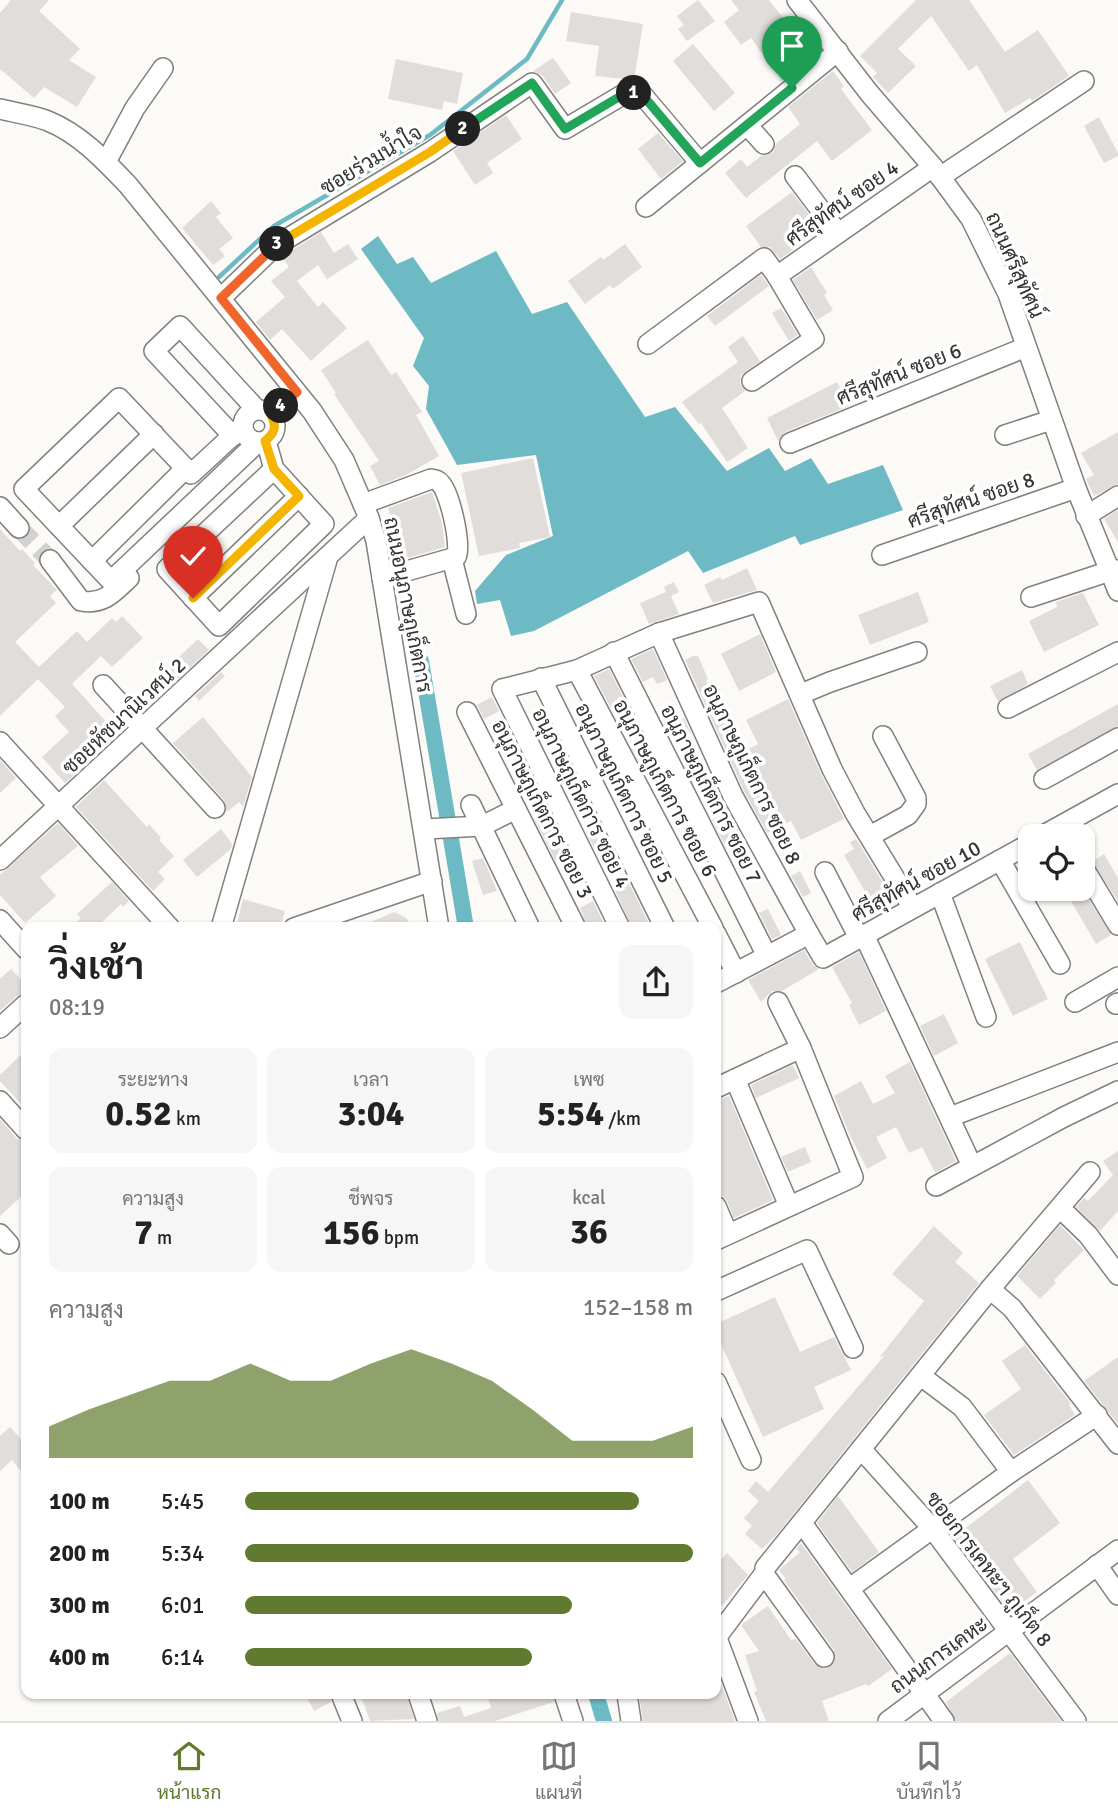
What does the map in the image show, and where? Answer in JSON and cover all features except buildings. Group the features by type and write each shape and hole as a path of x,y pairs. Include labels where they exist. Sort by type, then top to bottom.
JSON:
{"street":[{"name":"ถนนศรีสุทัศน์","path":"797,0 870,94 937,172 971,219 1008,294 1086,516 1114,570 1118,591"},
{"path":"646,207 838,51"},
{"path":"106,162 135,108 163,68"},
{"name":"ศรีสุทัศน์ ซอย 4","path":"777,276 838,233 1084,80"},
{"name":"ซอยร่วมน้ำใจ","path":"221,298 275,246 430,152 532,83 565,129 624,94 640,92 700,163"},
{"name":"ถนนอนุภาษภูเก็ตการ","path":"0,109 48,121 91,147 106,162 128,185 297,392 344,460 366,511 382,578 438,922"},
{"path":"747,125 764,144"},
{"path":"795,176 838,233"},
{"path":"648,344 764,258 814,339 752,381"},
{"path":"262,442 251,440 238,431 154,351 180,326 264,412 275,422 272,436 218,480 111,581 24,489 119,398 191,474 238,431 245,419 264,412 297,392"},
{"name":"ศรีสุทัศน์ ซอย 6","path":"790,443 1026,347"},
{"path":"1005,435 1051,420"},
{"path":"59,526 153,434"},
{"path":"262,442 274,469 324,524 219,625 167,569 274,469"},
{"path":"92,561 186,468"},
{"path":"366,511 431,479 438,481 449,500 459,549 452,559 382,578"},
{"path":"50,560 81,601 99,602 109,597 215,495 218,480"},
{"name":"ศรีสุทัศน์ ซอย 8","path":"882,555 1076,488"},
{"path":"193,598 299,496"},
{"path":"1086,516 1118,496"},
{"path":"0,508 19,528"},
{"name":"ซอยหัชนานิเวศน์ 2","path":"0,860 327,559 366,511"},
{"path":"223,922 327,559"},
{"path":"452,559 466,614"},
{"path":"1031,597 1114,570"},
{"path":"541,678 578,670 659,633 759,602 832,769 913,908"},
{"name":"อนุภาษภูเก็ตการ ซอย 8","path":"659,633 733,796 823,958"},
{"name":"อนุภาษภูเก็ตการ ซอย 7","path":"614,652 767,956"},
{"path":"801,694 917,652"},
{"path":"1008,708 1118,652"},
{"name":"อนุภาษภูเก็ตการ ซอย 6","path":"578,670 710,922"},
{"name":"อนุภาษภูเก็ตการ ซอย 4","path":"541,678 502,689 617,922"},
{"name":"อนุภาษภูเก็ตการ ซอย 5","path":"541,678 662,922"},
{"path":"103,685 215,808"},
{"name":"อนุภาษภูเก็ตการ ซอย 3","path":"467,712 573,922"},
{"path":"870,836 908,815 916,804 916,798 883,736"},
{"path":"1044,779 1118,738"},
{"path":"0,742 165,922"},
{"path":"1064,824 1118,794"},
{"path":"471,805 527,922"},
{"path":"425,829 482,826 516,808"},
{"name":"ศรีสุทัศน์ ซอย 10","path":"823,958 1018,850"},
{"path":"1000,860 1060,964"},
{"path":"825,872 862,937 972,1166"},
{"path":"322,922 432,881"},
{"path":"1095,887 1118,925"},
{"path":"940,894 986,1017"},
{"path":"0,920 21,943"},
{"path":"721,980 809,934"},
{"path":"721,944 736,973"},
{"path":"1075,1002 1118,976"},
{"path":"722,1237 853,1177 801,1048 778,1002"},
{"path":"0,1028 21,1009"},
{"path":"721,1086 801,1048"},
{"path":"950,1117 1118,1052"},
{"path":"735,1079 789,1206"},
{"path":"936,1186 1118,1091"},
{"path":"0,1101 21,1124"},
{"path":"765,1568 990,1289 1090,1172"},
{"path":"1059,1208 1088,1235 1118,1275"},
{"path":"721,1289 807,1250 853,1348"},
{"path":"990,1289 1012,1308 1118,1444"},
{"path":"921,1376 962,1407 1011,1472"},
{"path":"721,1393 751,1460"},
{"path":"850,1588 1011,1472 1097,1415"},
{"name":"ซอยการเคหะฯ ภูเก็ต 8","path":"861,1449 932,1528 1076,1721"},
{"path":"802,1523 944,1721"},
{"name":"ถนนการเคหะ","path":"888,1721 1118,1550"},
{"path":"1097,1565 1118,1595"},
{"path":"721,1631 764,1574 824,1657"},
{"path":"721,1651 748,1721"},
{"path":"343,1699 352,1721"},
{"path":"420,1699 427,1721"},
{"path":"566,1699 573,1721"},
{"path":"628,1699 631,1721"}],"water":[{"path":"378,236 397,264 413,257 431,283 496,251 532,314 567,302 645,417 675,407 727,471 769,448 785,471 811,458 828,484 883,465 903,510 800,545 795,536 703,573 688,551 534,631 511,636 500,600 477,604 475,591 506,555 553,536 536,455 457,465 426,409 429,386 413,366 424,338 361,249"}],"waterway":[{"path":"219,277 274,226 430,135 527,59 562,0"},
{"path":"421,661 465,922"},
{"path":"597,1699 604,1721"}],"tunnel":[{"path":"19,528 50,560"}],"route":[{"path":"193,598 299,496 274,469 265,441 272,436 275,429 271,415 297,392 221,298 275,246 430,152 532,83 565,129 624,94 640,92 700,163 792,88"}]}
